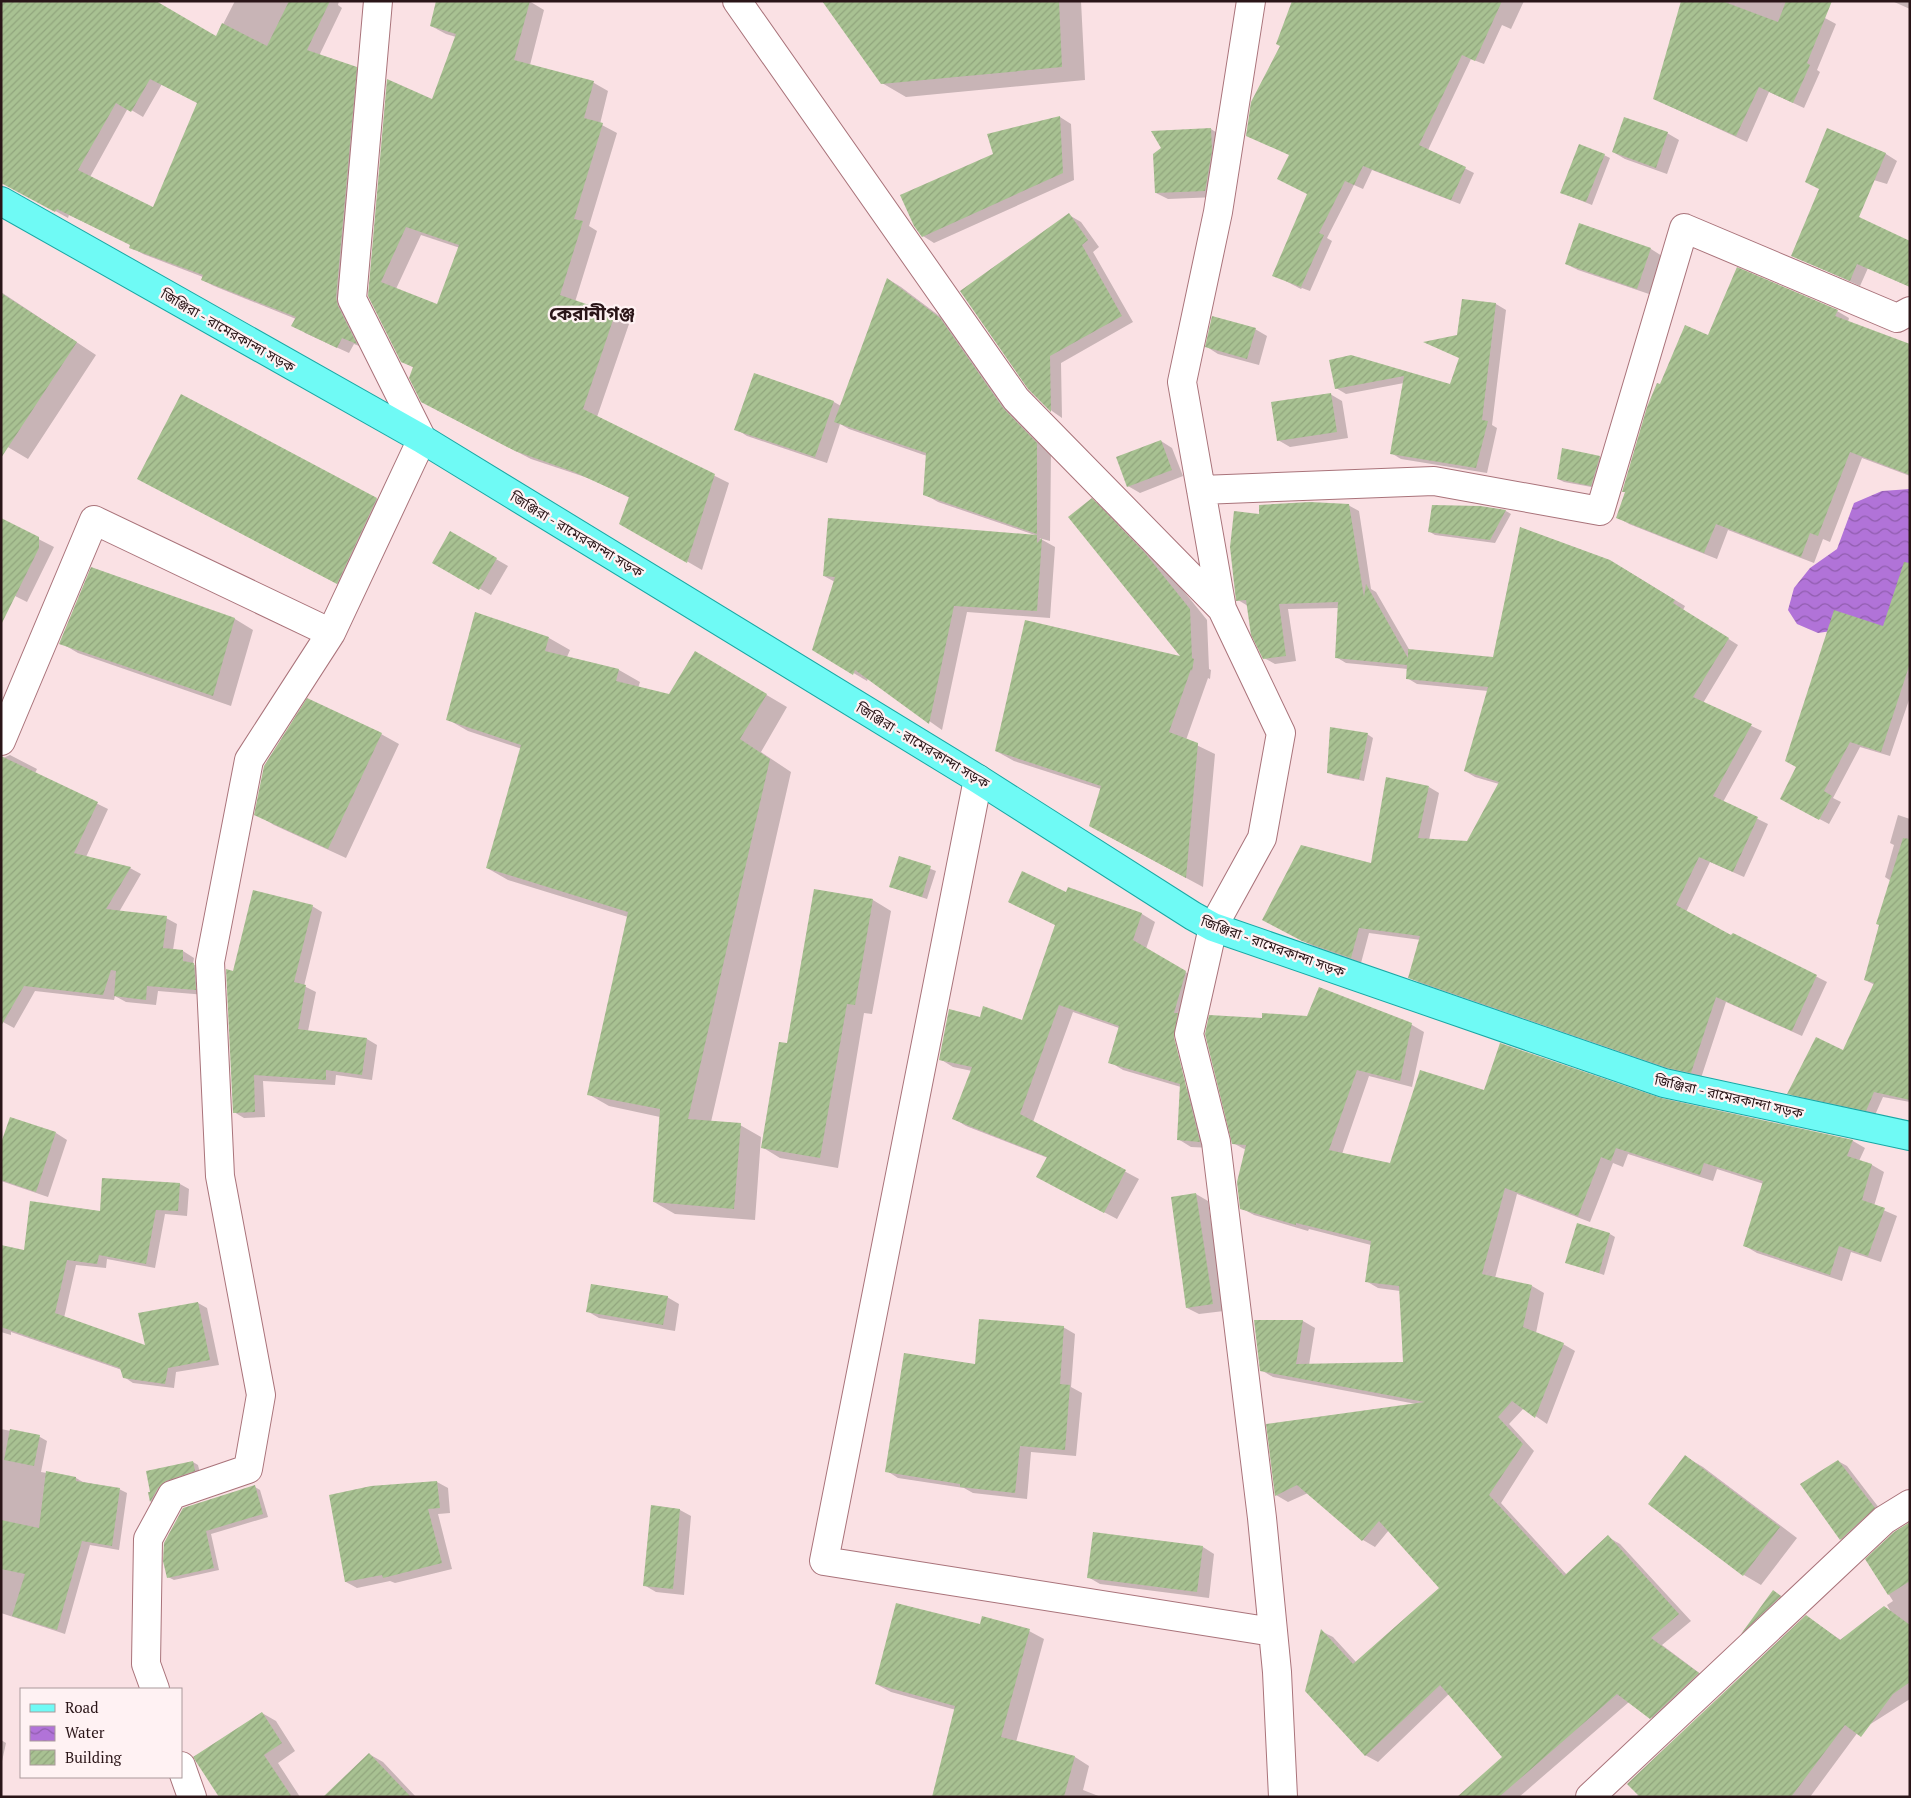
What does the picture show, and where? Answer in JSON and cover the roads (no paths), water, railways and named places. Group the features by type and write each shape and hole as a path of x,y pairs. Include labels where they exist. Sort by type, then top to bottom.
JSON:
{"main road":[{"name":"জিঞ্জিরা - রামেরকান্দা সড়ক","path":"1,201 422,439 978,779 1213,927 1664,1083 1910,1136"}],"street":[{"path":"155,1688 146,1664 148,1539 172,1495 248,1469 261,1394 220,1176 210,962 249,760 332,633 422,439 352,299 378,1"},
{"path":"737,1 1016,399 1222,608"},
{"path":"1251,1 1218,212 1182,382 1222,608 1281,733 1262,838 1213,927 1189,1034 1216,1142 1262,1518 1273,1632 1283,1797"},
{"path":"1201,490 1434,482 1600,511 1684,228 1897,318 1910,311"},
{"path":"1,741 94,520 332,633"},
{"path":"978,779 824,1560 1273,1632"},
{"path":"1590,1797 1884,1520 1910,1504"},
{"path":"182,1769 192,1797"}],"water":[{"path":"1910,489 1910,641 1838,630 1818,633 1797,624 1788,610 1794,588 1810,568 1837,549 1854,503 1882,491"}],"district":[{"name":"কেরানীগঞ্জ","path":"592,312"}]}
